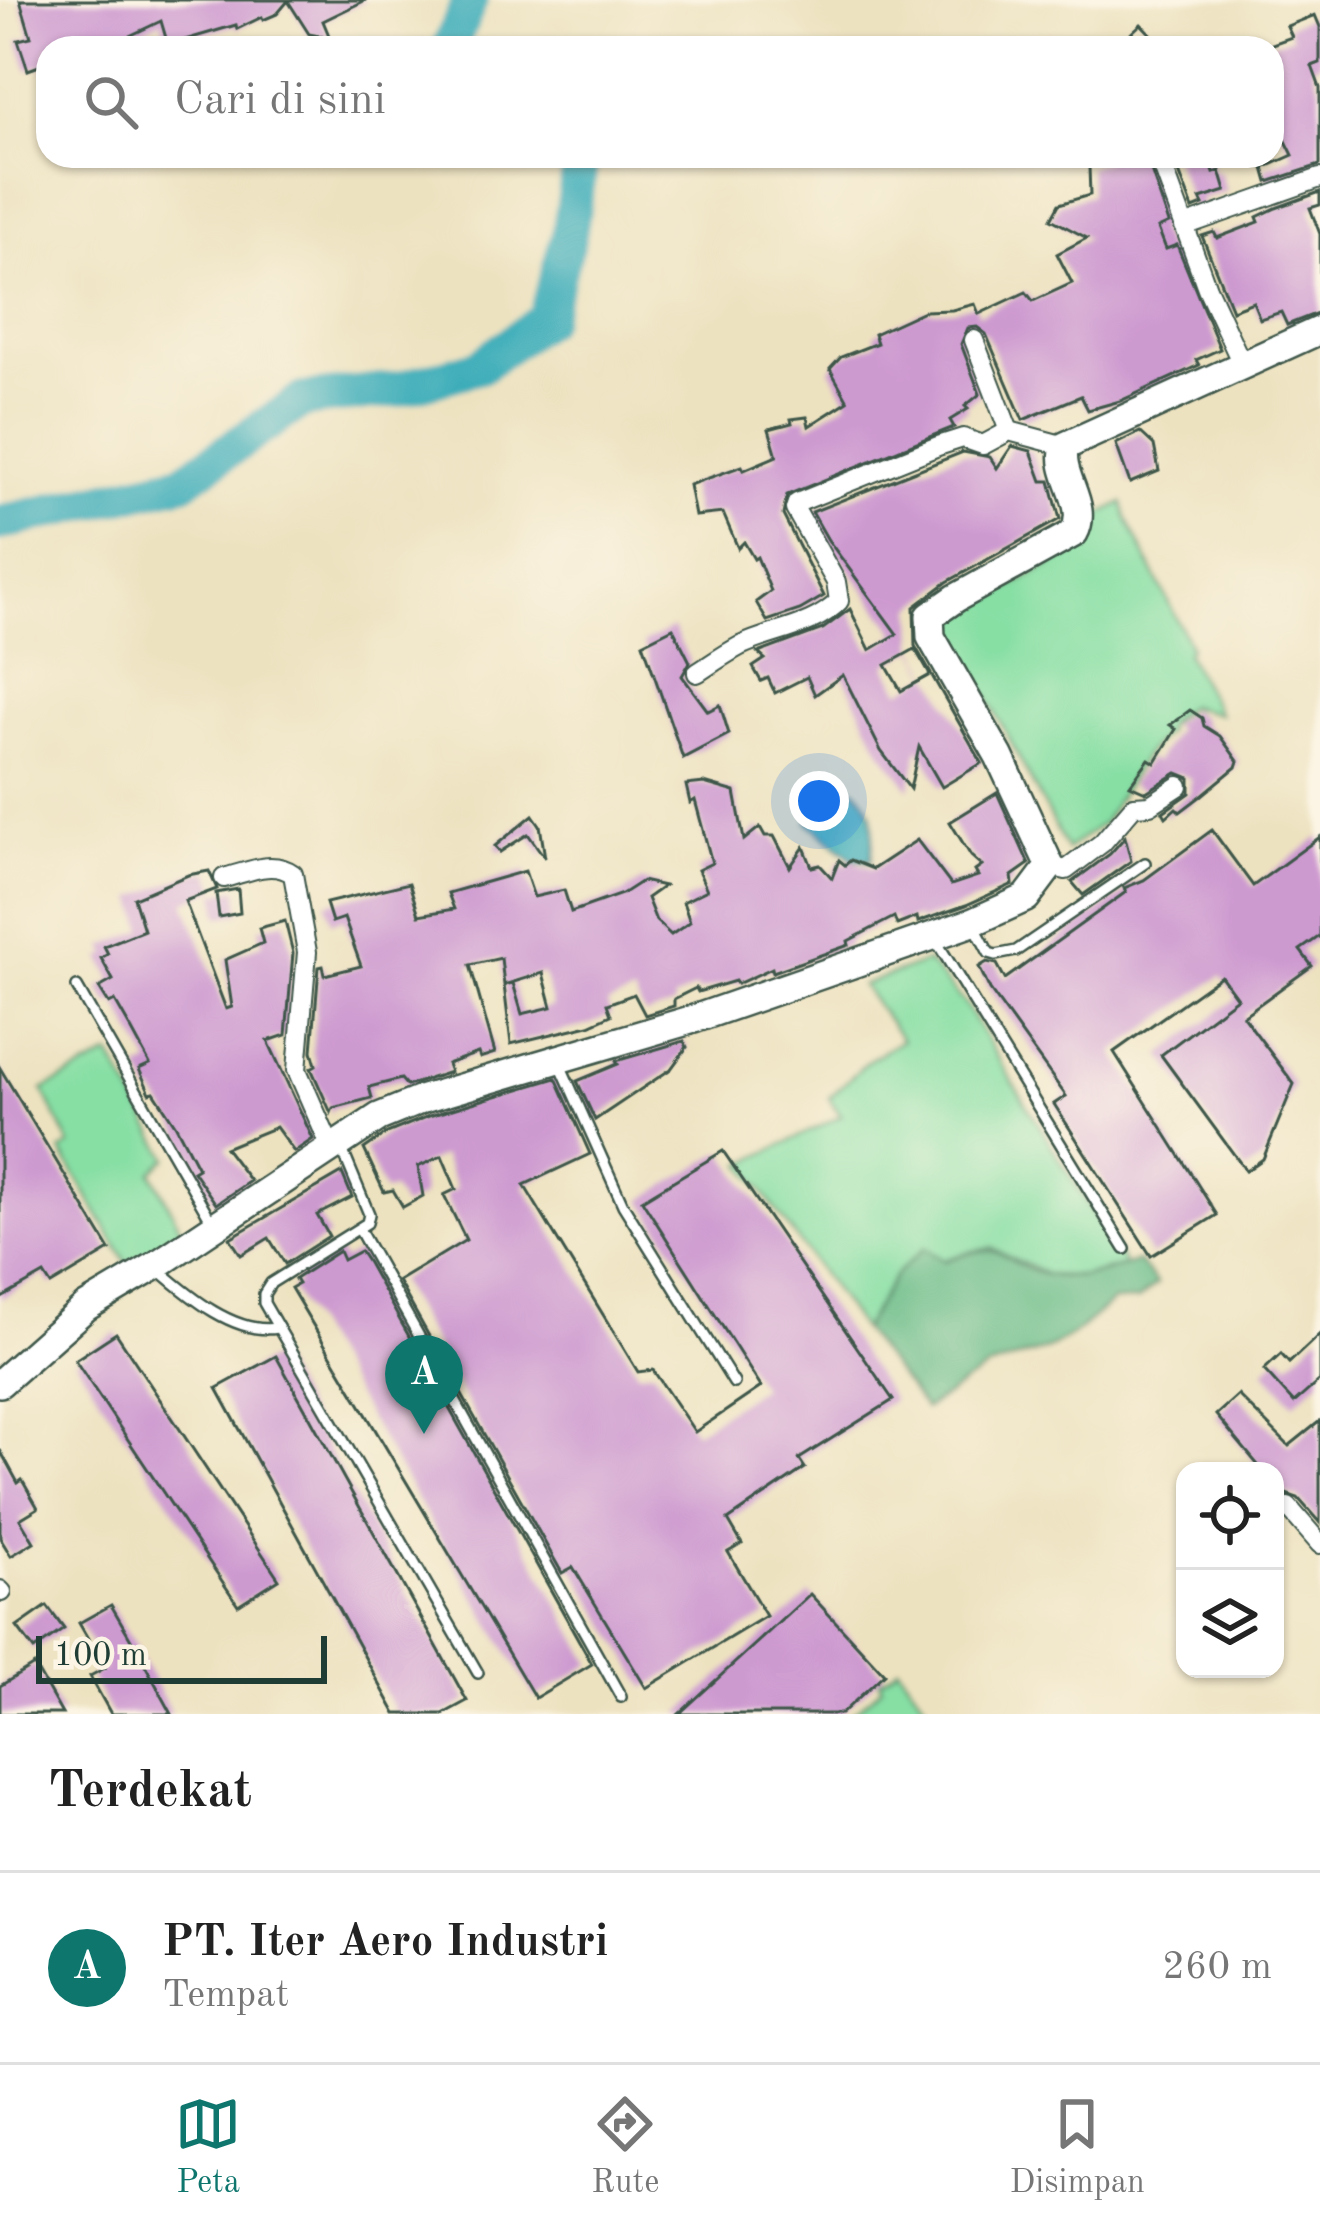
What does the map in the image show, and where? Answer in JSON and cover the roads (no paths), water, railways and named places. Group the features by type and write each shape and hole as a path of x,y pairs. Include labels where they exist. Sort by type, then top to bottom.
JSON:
{"street":[{"path":"1163,168 1243,365"},
{"path":"1184,226 1320,178"},
{"path":"1050,866 928,622 936,610 1070,538 1078,528 1080,516 1062,453 1066,446 1320,330"},
{"path":"974,340 1009,431"},
{"path":"698,673 740,646 793,629 839,601 836,582 794,507 797,503 963,439 982,445 1009,431 1066,446"},
{"path":"1050,866 1066,870 1102,843 1134,806 1150,805 1179,786"},
{"path":"224,878 271,866 293,874 307,952 297,1070 336,1147"},
{"path":"0,1383 65,1322 379,1117 423,1099 801,985 973,922 1026,898 1050,866"},
{"path":"1288,1507 1320,1544"}],"lane":[{"path":"973,922 989,952 1016,951 1145,863"},
{"path":"933,935 1125,1249"},
{"path":"77,987 215,1227"},
{"path":"558,1059 622,1205 734,1383"},
{"path":"336,1147 369,1214 367,1223 266,1288 264,1303 478,1673"},
{"path":"359,1228 621,1697"},
{"path":"155,1266 217,1313 259,1328 278,1328"}],"water":[{"path":"853,787 870,811 871,861 852,859 808,822 814,811"}],"waterway":[{"path":"454,36 470,0"},
{"path":"0,523 183,481 303,400 399,389 480,366 545,318 569,235 580,168"}],"place":[{"name":"PT. Iter Aero Industri","path":"424,1434"}]}
